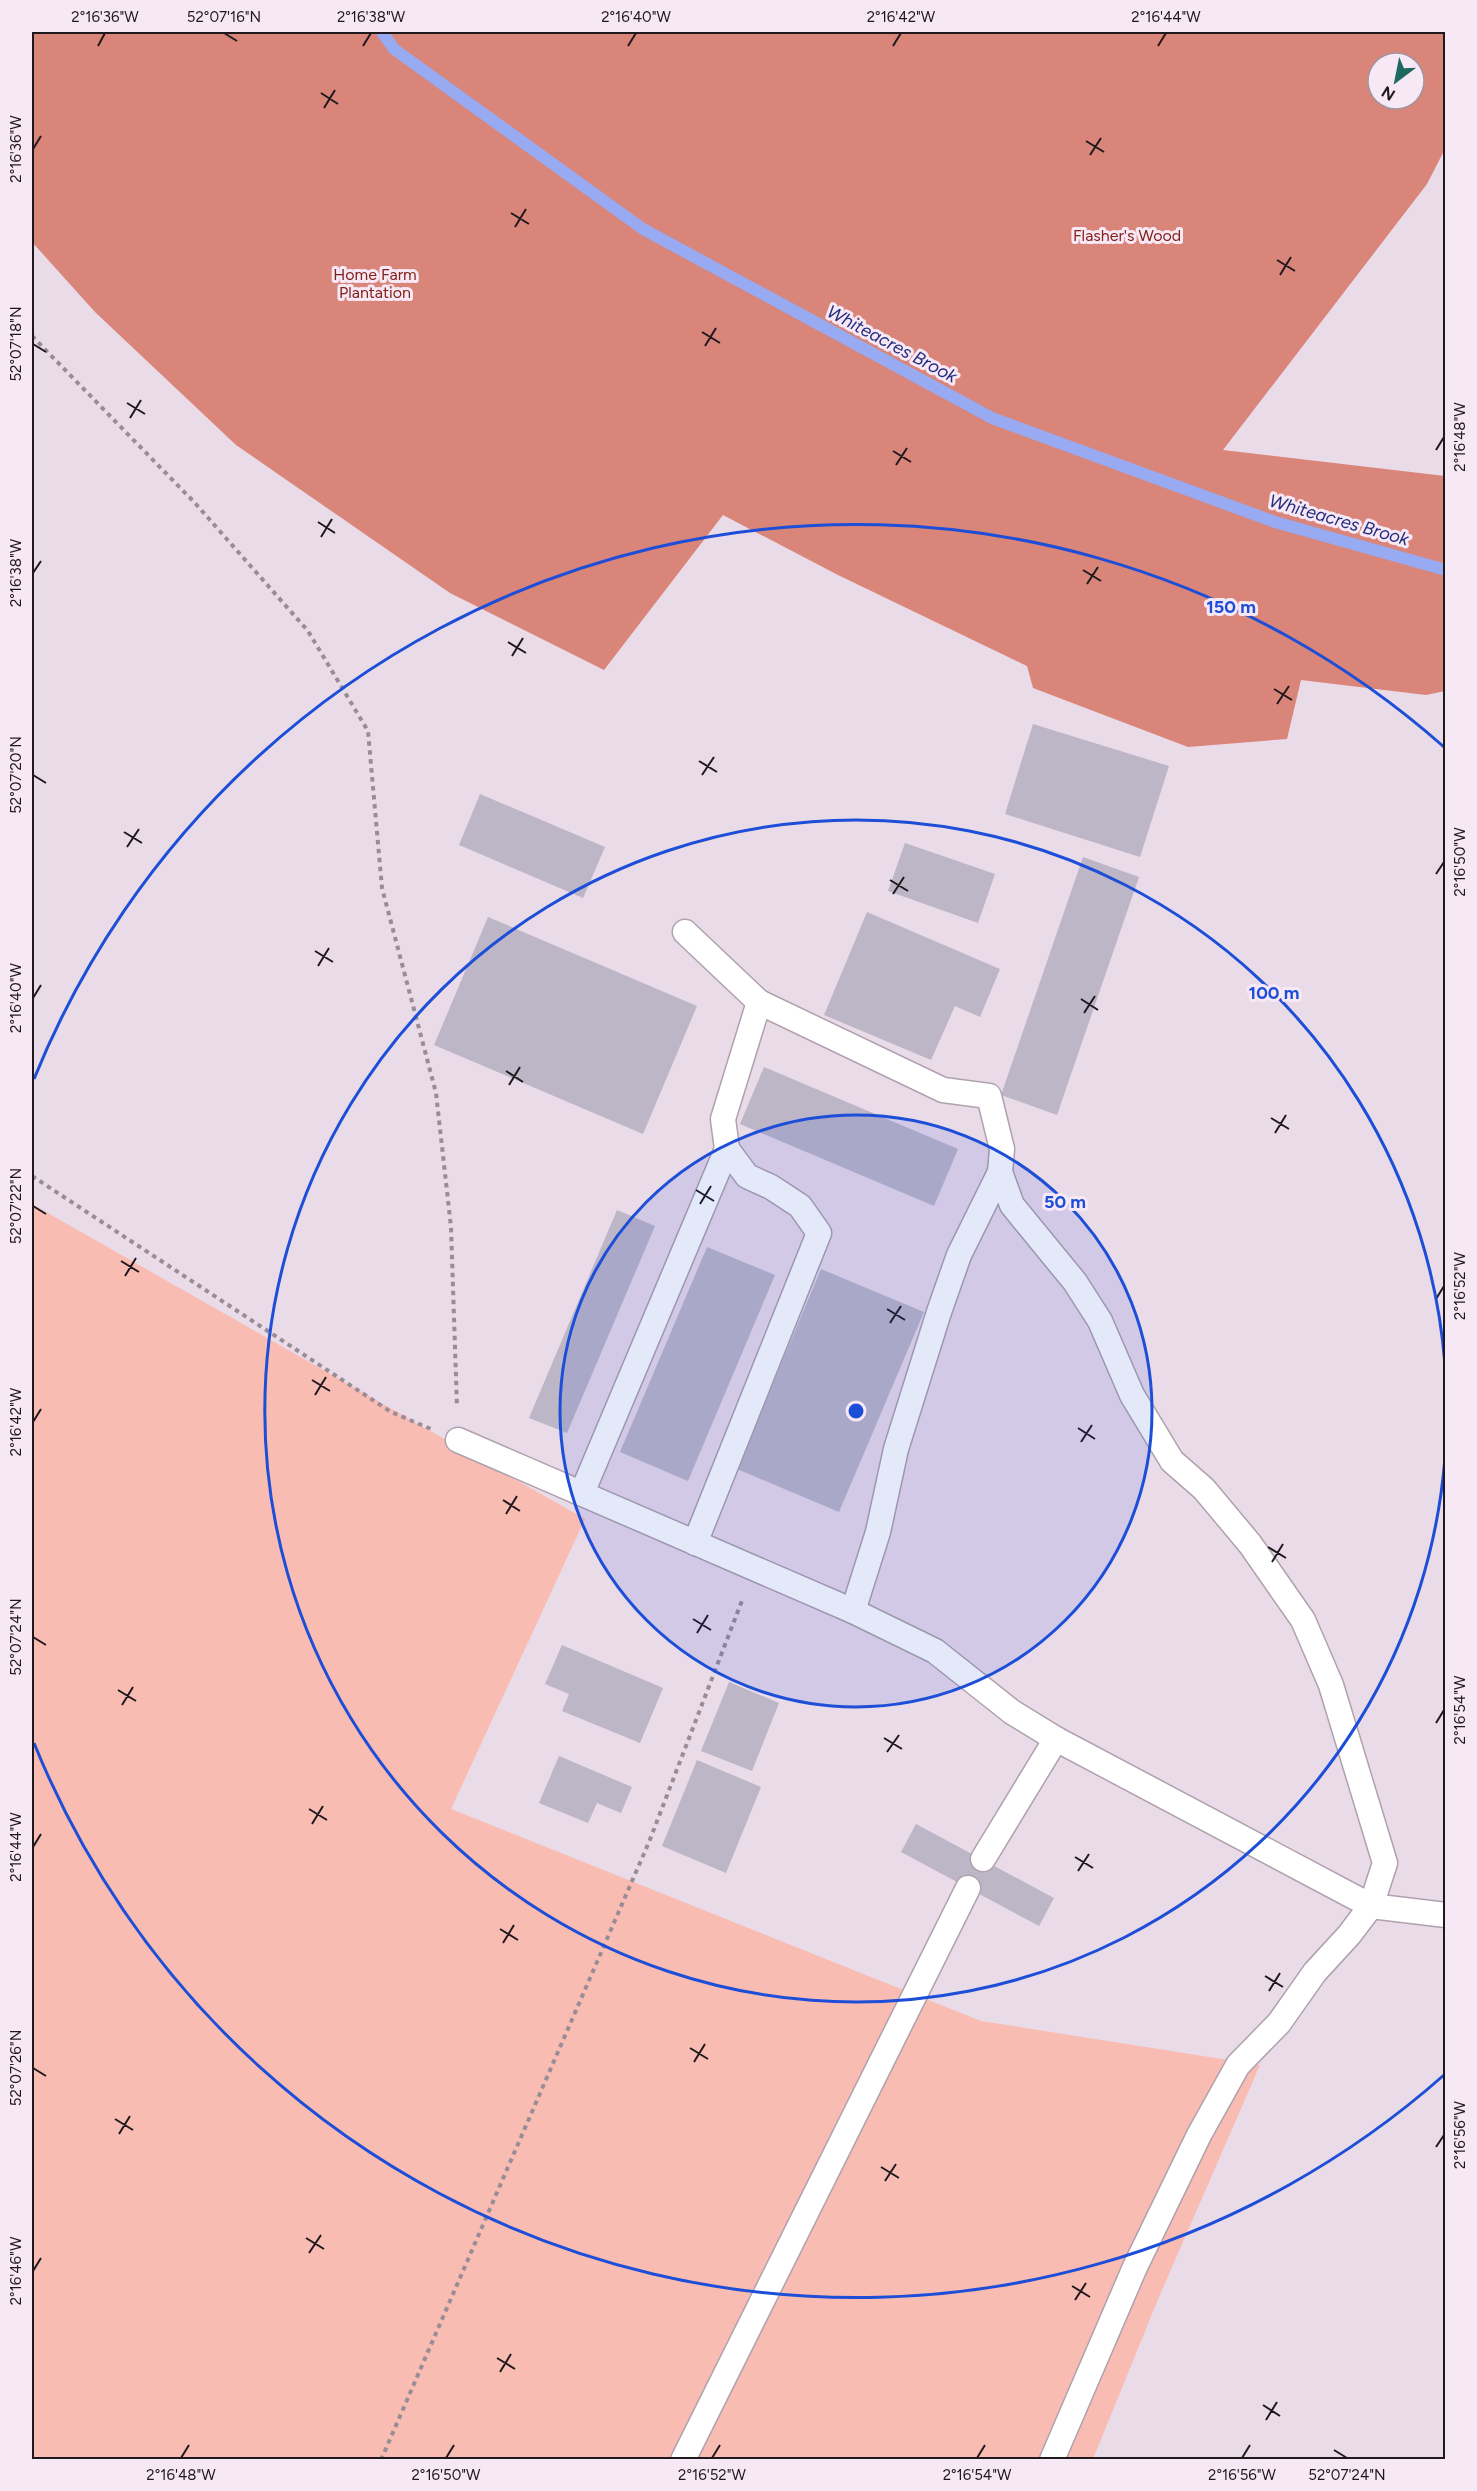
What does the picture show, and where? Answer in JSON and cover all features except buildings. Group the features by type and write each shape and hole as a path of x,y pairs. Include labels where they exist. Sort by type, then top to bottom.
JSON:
{"lane":[{"path":"686,932 759,1002 943,1090 989,1096 1002,1149 1000,1172 959,1255 939,1312 899,1438 878,1532 853,1611"},
{"path":"695,1543 819,1233 800,1206 771,1187 747,1176 728,1149 723,1119 759,1002"},
{"path":"582,1493 728,1149"},
{"path":"1000,1172 1012,1205 1075,1282 1100,1321 1131,1395 1172,1461 1204,1490 1250,1544 1303,1620 1331,1684 1385,1863 1371,1906 1349,1935 1315,1972 1279,2023 1238,2065 1194,2146 1135,2267 1052,2460"},
{"path":"458,1440 853,1611 935,1652 1012,1712 1056,1738 1371,1906 1446,1915"},
{"path":"983,1860 1056,1738"},
{"path":"683,2460 968,1888"}],"path":[{"path":"32,336 195,503 308,631 368,731 382,888 436,1093 452,1227 458,1440 391,1412 32,1176"},
{"path":"381,2460 649,1842 755,1569"}],"shaded area":[{"path":"32,1204 585,1519 451,1809 981,2021 1260,2065 1159,2297 1093,2459 32,2459"}],"green space":[{"name":"Home Farm Plantation","path":"32,32 1445,32 1445,149 1427,184 1223,450 1445,476 1445,691 1426,695 1301,680 1287,739 1188,747 1033,688 1027,666 838,575 723,515 604,670 450,593 236,445 95,312 32,242"}],"waterway":[{"name":"Whiteacres Brook","path":"382,32 394,49 643,229 992,418 1275,522 1446,570"}],"park label":[{"name":"Flasher's Wood","path":"1127,235"}]}
